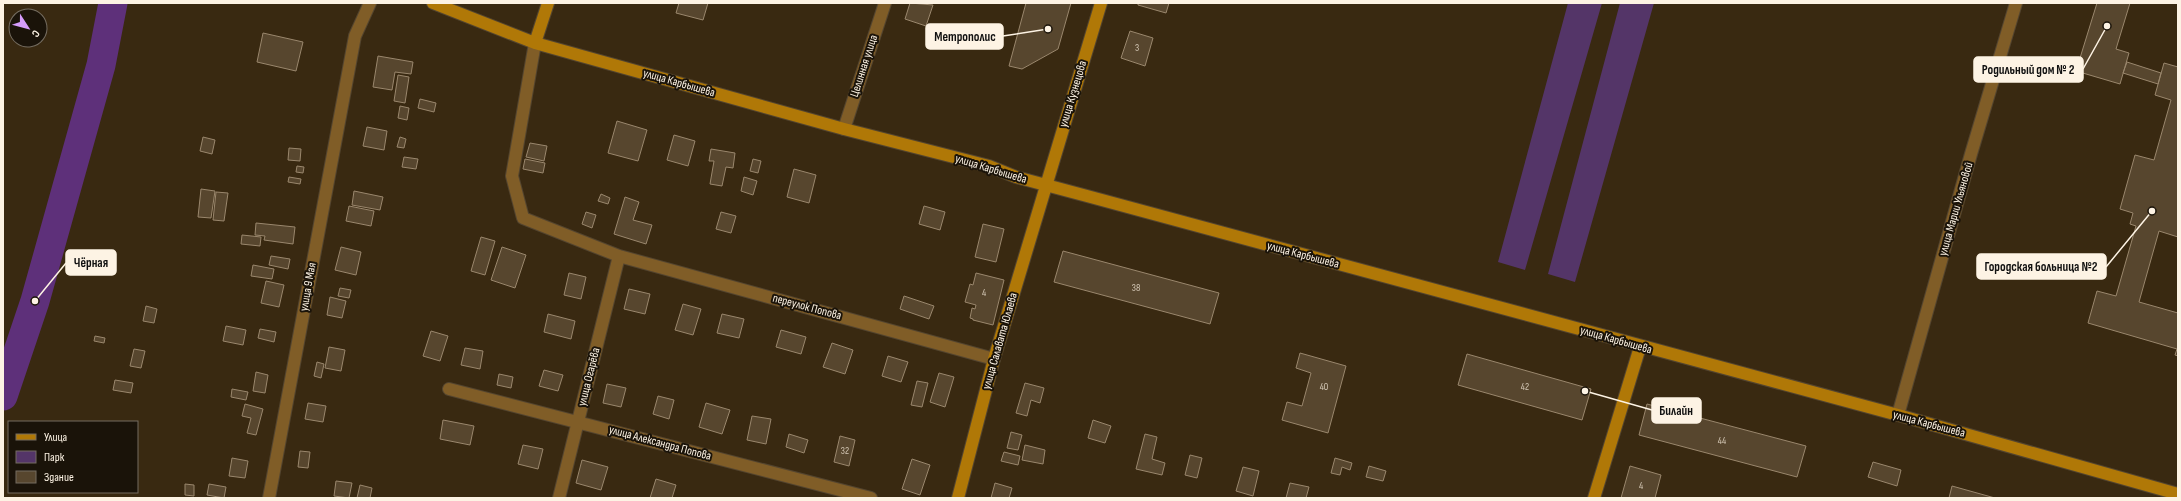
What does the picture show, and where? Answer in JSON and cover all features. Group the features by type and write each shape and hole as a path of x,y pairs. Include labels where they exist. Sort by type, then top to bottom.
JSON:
{"main road":[{"name":"улица Карбышева","path":"433,3 535,43 844,129 989,166 1045,185 1898,416 2174,495"},
{"path":"535,43 548,3"},
{"name":"улица Кузнецова","path":"1045,185 1101,3"},
{"name":"улица Салавата Юлаева","path":"958,498 994,359 1045,185"},
{"path":"1594,498 1640,347"}],"street":[{"name":"улица 9 Мая","path":"269,498 354,36 370,3"},
{"name":"Целинная улица","path":"844,129 885,3"},
{"name":"улица Марии Ульяновой","path":"1898,416 2016,3"},
{"name":"переулок Попова","path":"535,43 512,176 523,218 619,256 994,359"},
{"name":"улица Огарёва","path":"559,498 619,256"},
{"name":"улица Александра Попова","path":"449,389 870,498"}],"green space":[{"path":"1568,3 1602,3 1525,270 1498,262"},
{"path":"1620,3 1654,3 1575,282 1548,274"}],"building":[{"path":"679,3 708,3 703,20 676,13"},
{"path":"910,3 933,5 926,26 905,19"},
{"path":"1026,3 1071,3 1058,49 1022,69 1009,66"},
{"path":"1138,3 1169,3 1166,13 1138,5"},
{"path":"2097,3 2130,3 2116,49 2129,53 2120,84 2076,71"},
{"path":"1130,31 1153,38 1145,66 1121,58"},
{"path":"263,33 303,42 296,71 257,62"},
{"path":"378,56 413,62 411,74 395,72 392,90 373,87"},
{"path":"2127,62 2161,73 2158,84 2123,73"},
{"path":"2164,63 2178,67 2178,237 2159,231 2139,302 2178,313 2178,356 2175,355 2177,349 2088,323 2097,291 2116,296 2136,226 2130,224 2133,213 2120,209 2135,155 2154,160 2171,100 2155,95"},
{"path":"398,75 409,77 405,103 394,101"},
{"path":"420,99 436,103 434,112 418,108"},
{"path":"400,106 409,108 407,120 398,118"},
{"path":"617,121 647,130 638,161 608,153"},
{"path":"367,127 387,131 384,150 363,146"},
{"path":"674,135 695,141 688,166 667,160"},
{"path":"203,137 215,140 212,154 200,151"},
{"path":"400,137 406,139 404,148 397,147"},
{"path":"530,143 547,146 544,161 526,157"},
{"path":"289,148 301,149 300,161 288,160"},
{"path":"711,149 735,153 733,168 726,167 722,186 710,184 714,161 709,161"},
{"path":"404,157 418,159 416,169 402,167"},
{"path":"525,159 545,163 543,173 523,169"},
{"path":"753,159 761,161 758,173 750,171"},
{"path":"297,166 304,167 303,173 296,172"},
{"path":"794,169 816,175 809,203 787,197"},
{"path":"289,177 301,179 300,184 288,182"},
{"path":"744,177 757,181 753,195 741,191"},
{"path":"201,189 215,191 211,218 198,217"},
{"path":"354,191 383,197 380,210 352,205"},
{"path":"216,192 228,193 224,221 213,220"},
{"path":"601,194 610,198 608,204 598,201"},
{"path":"625,197 639,202 633,220 652,225 646,244 614,234"},
{"path":"349,206 374,211 371,226 346,221"},
{"path":"924,206 945,212 940,230 919,224"},
{"path":"586,212 596,215 592,228 582,224"},
{"path":"721,212 736,216 731,233 716,229"},
{"path":"256,223 295,227 293,244 264,240 265,236 255,235"},
{"path":"983,224 1004,229 996,262 975,257"},
{"path":"242,235 261,237 260,246 241,244"},
{"path":"481,237 495,241 485,275 471,271"},
{"path":"341,247 361,252 356,275 335,270"},
{"path":"502,247 526,255 515,288 491,280"},
{"path":"1063,251 1219,293 1210,324 1054,282"},
{"path":"271,256 290,259 288,269 269,265"},
{"path":"253,265 274,269 272,279 251,276"},
{"path":"569,273 586,277 581,299 564,295"},
{"path":"976,273 1004,280 993,325 970,318 972,308 975,309 976,305 965,302 970,284 973,285"},
{"path":"266,281 284,285 279,307 261,303"},
{"path":"340,288 351,290 349,298 338,296"},
{"path":"629,289 650,294 645,314 624,309"},
{"path":"904,296 934,306 929,319 900,309"},
{"path":"330,297 346,301 342,318 327,315"},
{"path":"683,304 701,309 693,335 675,330"},
{"path":"146,306 157,309 154,323 143,321"},
{"path":"548,314 575,321 571,339 544,332"},
{"path":"722,314 744,319 739,338 717,333"},
{"path":"226,326 246,330 243,345 223,341"},
{"path":"260,329 276,332 274,342 258,338"},
{"path":"781,330 806,337 801,354 776,347"},
{"path":"431,331 448,336 440,361 423,356"},
{"path":"95,336 105,338 104,343 94,341"},
{"path":"832,343 853,350 845,374 823,367"},
{"path":"329,347 345,350 341,371 325,368"},
{"path":"465,348 483,351 480,369 461,365"},
{"path":"134,349 145,351 141,368 130,366"},
{"path":"1300,353 1346,366 1328,433 1282,420 1287,402 1302,406 1311,373 1296,368"},
{"path":"1467,354 1591,389 1582,420 1458,385"},
{"path":"888,356 908,362 901,382 882,376"},
{"path":"317,362 324,364 321,378 314,376"},
{"path":"544,370 563,375 558,391 539,386"},
{"path":"256,372 268,375 265,393 253,391"},
{"path":"939,373 954,377 945,407 930,402"},
{"path":"499,374 513,377 511,388 497,385"},
{"path":"115,380 133,383 131,393 113,390"},
{"path":"917,381 928,383 922,407 911,405"},
{"path":"1025,383 1044,388 1040,403 1031,400 1027,416 1016,413"},
{"path":"607,384 626,388 621,407 603,403"},
{"path":"232,389 248,392 246,400 231,397"},
{"path":"658,396 674,400 669,419 653,414"},
{"path":"308,403 326,406 323,422 305,419"},
{"path":"706,403 730,410 722,434 699,427"},
{"path":"245,404 263,409 256,435 247,433 251,418 242,416"},
{"path":"1647,404 1806,446 1797,477 1639,435"},
{"path":"752,416 771,419 766,444 747,440"},
{"path":"443,420 474,426 470,445 440,439"},
{"path":"1093,420 1111,426 1105,443 1088,438"},
{"path":"1011,432 1022,435 1018,450 1007,448"},
{"path":"789,434 808,440 804,453 786,447"},
{"path":"1145,434 1157,437 1152,459 1165,463 1162,475 1136,469"},
{"path":"840,436 855,440 849,466 834,462"},
{"path":"523,445 543,449 538,469 518,464"},
{"path":"1025,445 1045,450 1043,464 1022,460"},
{"path":"300,451 310,452 308,468 298,467"},
{"path":"1004,452 1020,456 1018,465 1001,461"},
{"path":"1190,455 1202,458 1197,478 1185,475"},
{"path":"232,458 248,461 245,478 229,476"},
{"path":"1335,458 1352,463 1350,470 1342,467 1340,475 1331,473"},
{"path":"912,459 930,465 920,495 902,489"},
{"path":"582,460 608,467 601,490 576,483"},
{"path":"1873,462 1901,470 1897,486 1868,477"},
{"path":"1369,466 1386,471 1383,481 1366,477"},
{"path":"1630,466 1661,475 1655,498 1621,498"},
{"path":"1243,467 1259,471 1253,496 1236,491"},
{"path":"656,479 676,485 672,498 650,498"},
{"path":"336,481 352,483 349,498 334,496"},
{"path":"995,483 1012,488 1009,498 991,498"},
{"path":"1290,483 1309,487 1306,498 1286,498"},
{"path":"185,484 194,485 194,496 185,495"},
{"path":"209,484 226,487 224,498 207,495"},
{"path":"360,485 372,488 370,498 357,498"},
{"path":"1952,486 1995,498 1949,498"}],"waterway":[{"path":"3,396 35,301 101,65 113,3"}],"place":[{"name":"Родильный дом № 2","path":"2107,26"},
{"name":"Метрополис","path":"1048,29"},
{"name":"Городская больница №2","path":"2152,211"},
{"name":"Чёрная","path":"35,301"},
{"name":"Билайн","path":"1585,391"}]}
